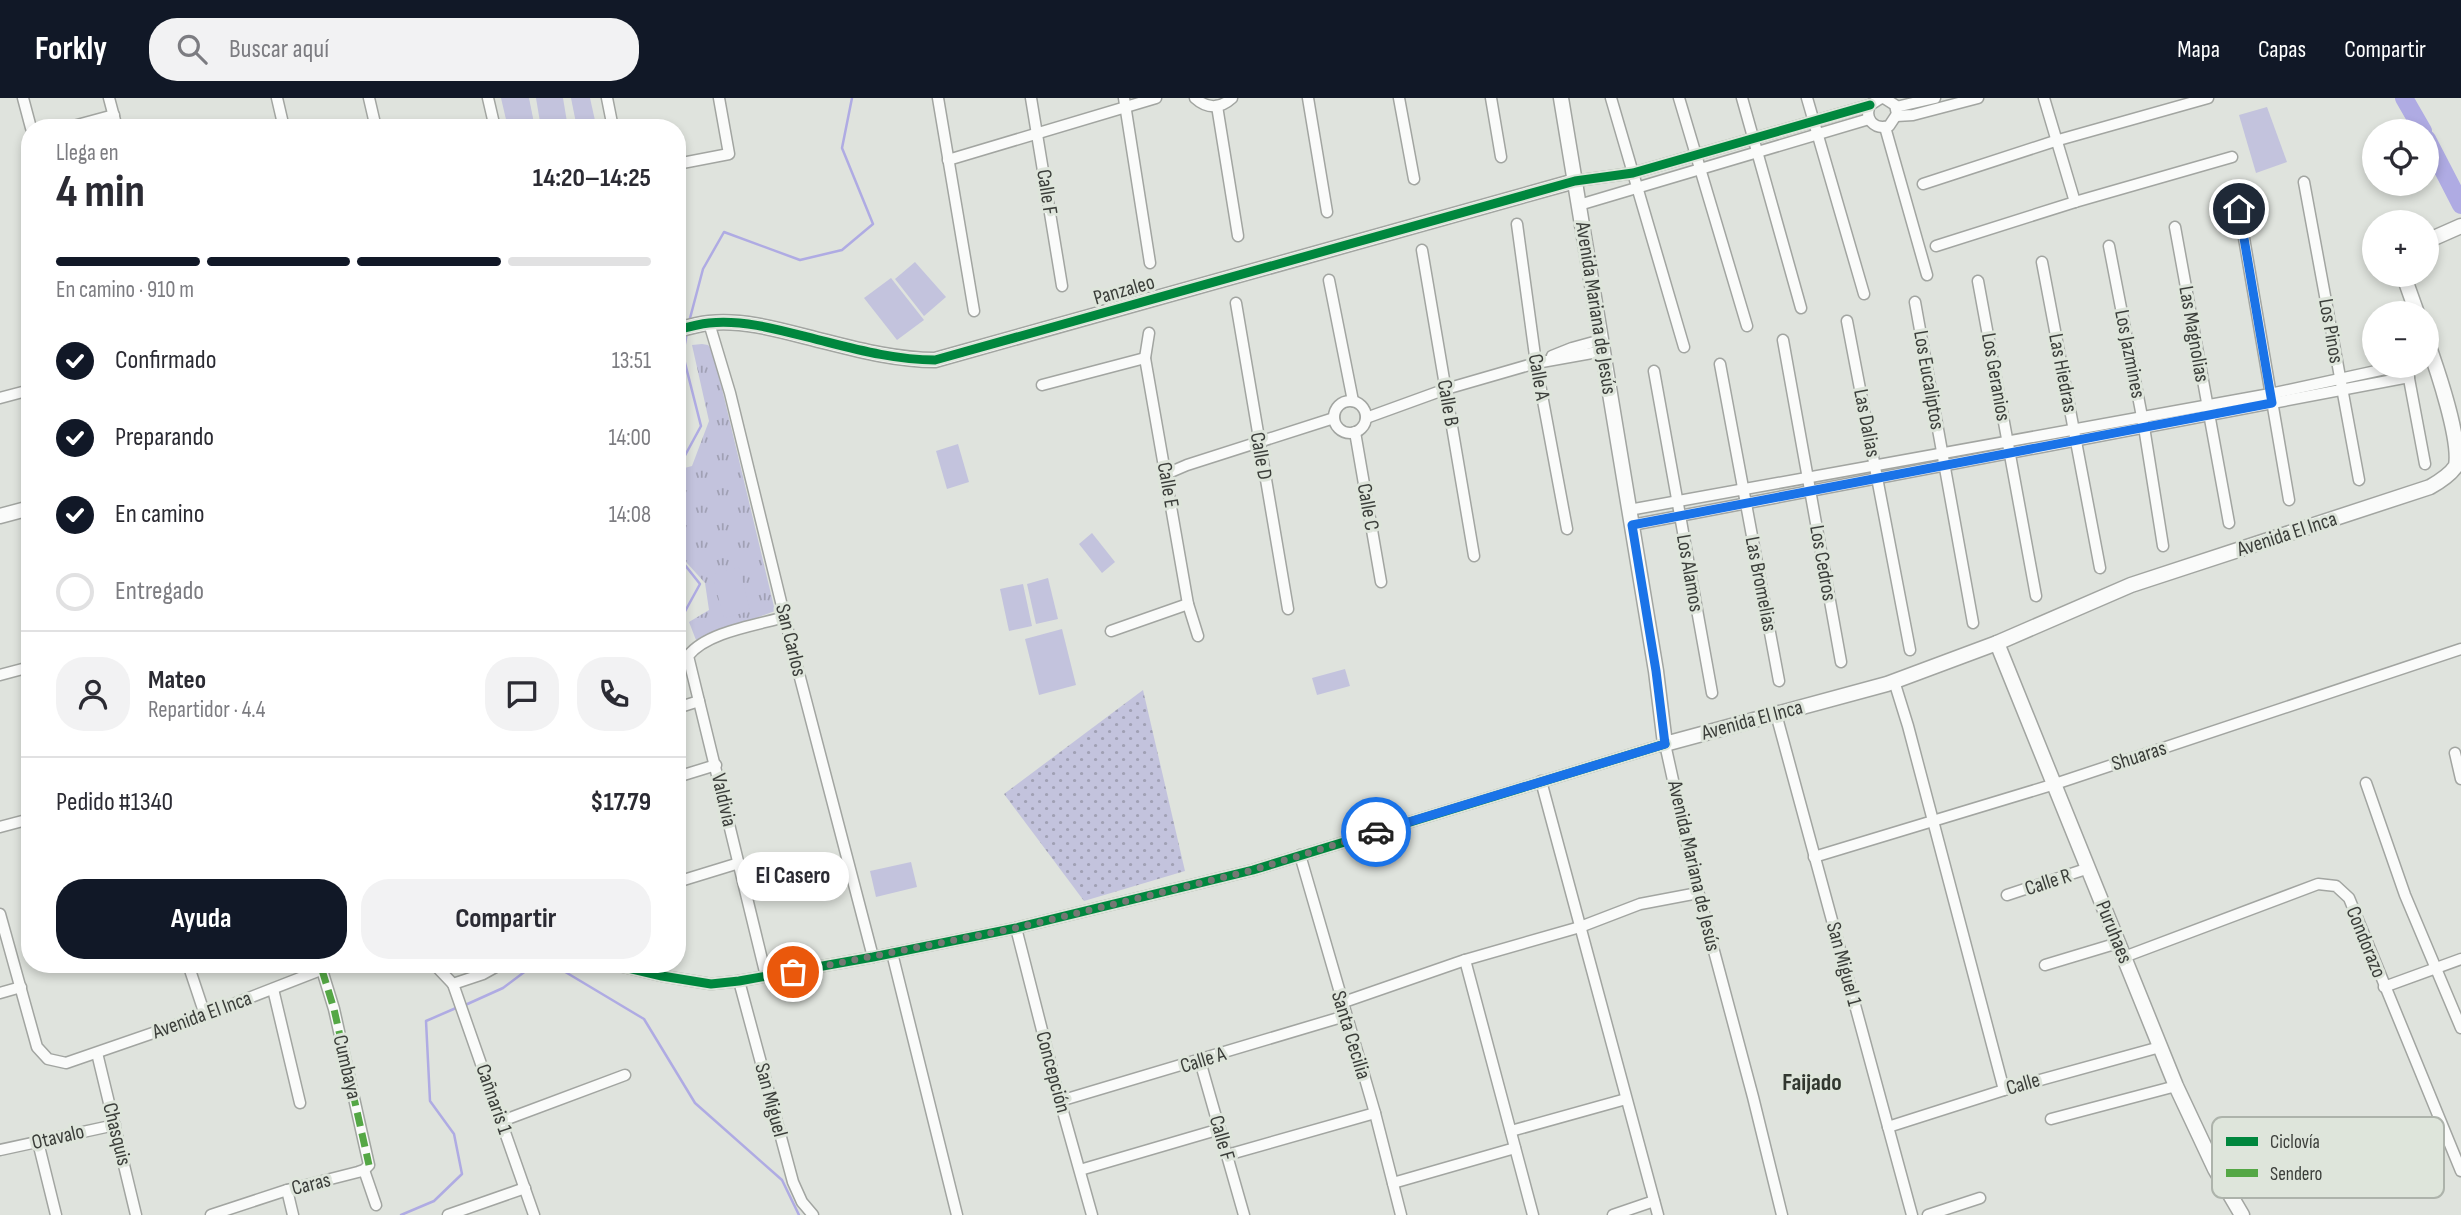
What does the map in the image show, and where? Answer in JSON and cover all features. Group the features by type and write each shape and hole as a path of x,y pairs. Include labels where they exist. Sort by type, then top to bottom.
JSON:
{"street":[{"path":"23,98 29,119"},
{"path":"109,98 115,119"},
{"path":"277,98 279,119"},
{"path":"369,98 374,119"},
{"path":"488,98 493,119"},
{"path":"607,98 611,119"},
{"path":"686,162 729,154 719,98"},
{"path":"938,98 974,311"},
{"name":"Calle F","path":"1031,98 1062,286"},
{"path":"948,160 1038,134 1125,103 1156,98"},
{"path":"1195,98 1205,105 1217,106 1232,98"},
{"path":"1308,98 1327,212"},
{"path":"1399,98 1414,179"},
{"path":"1491,98 1501,157"},
{"name":"Avenida Mariana de Jesús","path":"1561,98 1656,671 1665,744 1698,893 1782,1215"},
{"path":"1611,98 1684,347"},
{"path":"1679,98 1747,326"},
{"path":"1742,98 1801,308"},
{"path":"1807,98 1864,294"},
{"path":"1896,112 1936,98"},
{"path":"2044,98 2075,202"},
{"path":"1923,184 2055,141 2208,98"},
{"path":"1896,112 1913,115 1973,99"},
{"path":"1575,181 1633,173 1877,100 1891,101 1896,112 1893,123 1885,127 1875,126 1869,119 1867,109 1877,100"},
{"path":"1125,103 1150,263"},
{"path":"1217,106 1238,236"},
{"path":"99,119 114,115"},
{"path":"1579,205 1869,119"},
{"path":"1885,127 1927,275"},
{"path":"1936,246 2075,202 2232,157"},
{"name":"Panzaleo","path":"686,328 705,324 741,323 783,330 910,360 934,360 1575,181"},
{"name":"Los Pinos","path":"2304,182 2359,480"},
{"path":"2239,209 2288,500"},
{"name":"Calle A","path":"1517,223 1536,363 1567,529"},
{"name":"Las Magnolias","path":"2175,227 2229,523"},
{"path":"2439,236 2459,227"},
{"name":"Los Jazmines","path":"2109,246 2143,422 2163,546"},
{"name":"Calle B","path":"1422,250 1474,556"},
{"name":"Las Hiedras","path":"2042,262 2100,568"},
{"path":"1329,280 1353,401 1364,409 1366,418 1363,426 1355,432 1341,430 1334,418"},
{"name":"Los Geranios","path":"1978,281 2036,596"},
{"name":"Los Eucaliptos","path":"1915,302 1973,623"},
{"name":"Calle D","path":"1236,303 1288,609"},
{"name":"Las Dalias","path":"1847,321 1910,650"},
{"name":"San Carlos","path":"705,324 730,393 873,957"},
{"name":"Calle E","path":"1149,333 1145,358 1188,604 1198,636"},
{"name":"Los Cedros","path":"1783,340 1841,662"},
{"path":"1366,418 1446,389 1536,363 1572,348 1602,346"},
{"path":"1042,385 1145,358"},
{"name":"Las Bromelias","path":"1720,365 1779,681"},
{"name":"Los Alamos","path":"1654,371 1712,693"},
{"name":"Avenida El Inca","path":"652,973 701,984 739,981 1016,928 1253,870 1665,744 1894,681 1997,643 2131,585 2430,487 2454,476 2460,450 2459,430 2439,374"},
{"path":"1629,510 2007,441 2075,434 2341,385 2409,377 2425,464"},
{"path":"0,398 21,392"},
{"path":"1166,474 1334,418 1339,405 1353,401"},
{"name":"Calle C","path":"1355,432 1381,582"},
{"path":"1632,525 2010,453 2075,434"},
{"path":"0,516 21,510"},
{"path":"1111,631 1188,604"},
{"name":"Valdivia","path":"766,976 688,656 701,643 719,635 785,617"},
{"name":"Puruhaes","path":"1997,643 2176,1086 2212,1163"},
{"name":"Shuaras","path":"1814,857 2055,784 2461,649"},
{"path":"0,675 21,669"},
{"path":"1894,681 2004,1090"},
{"path":"686,705 699,701"},
{"name":"San Miguel 1","path":"1776,714 1912,1215"},
{"path":"2455,753 2461,779"},
{"path":"686,774 716,765"},
{"path":"1541,781 1658,1215"},
{"path":"2366,783 2405,895 2461,1028"},
{"path":"0,827 21,822"},
{"name":"Santa Cecilia","path":"1300,855 1375,1113 1401,1215"},
{"path":"686,879 739,863"},
{"name":"Calle R","path":"2007,895 2089,869"},
{"name":"Condorazo","path":"2121,950 2318,884 2336,886 2349,898 2438,1117"},
{"path":"1341,1003 1465,960 1580,927 1640,904 1698,893"},
{"path":"0,914 21,987 0,993"},
{"name":"Concepción","path":"1016,928 1060,1101 1093,1215"},
{"path":"2045,965 2121,950"},
{"path":"892,953 957,1215"},
{"path":"2384,987 2461,959"},
{"path":"1465,960 1533,1215"},
{"path":"191,973 205,1016"},
{"name":"Avenida El Inca","path":"21,987 37,1047 48,1059 66,1063 205,1016 314,973"},
{"name":"Cumbaya","path":"323,973 334,1009 376,1205"},
{"path":"442,973 453,984 485,973"},
{"name":"San Miguel","path":"739,981 793,1182 813,1215"},
{"name":"Cañnaris 1","path":"453,984 534,1215"},
{"path":"273,989 300,1103"},
{"name":"Calle A","path":"1060,1101 1345,1016"},
{"name":"Calle","path":"1888,1127 2004,1090 2160,1046"},
{"name":"Chasquis","path":"97,1053 136,1215"},
{"name":"Calle F","path":"1200,1061 1244,1215"},
{"path":"502,1121 625,1075"},
{"path":"2051,1119 2176,1086"},
{"path":"1511,1131 1626,1099"},
{"path":"1227,1155 1375,1113"},
{"name":"Otavalo","path":"0,1150 115,1125"},
{"path":"1080,1170 1220,1129"},
{"name":"Condorazo","path":"2444,1130 2461,1171"},
{"path":"38,1142 56,1215"},
{"path":"1393,1183 1515,1148"},
{"name":"Caras","path":"211,1215 366,1167"},
{"path":"448,1215 525,1188"},
{"path":"287,1190 293,1215"},
{"path":"1928,1215 1980,1198"},
{"name":"Puruhaes","path":"2232,1198 2242,1215"},
{"path":"1613,1215 1654,1201"}],"green space":[{"path":"501,98 529,98 533,119 506,119"},
{"path":"536,98 563,98 566,119 540,119"},
{"path":"571,98 590,98 595,119 575,119"},
{"path":"2267,107 2287,162 2256,173 2239,115"},
{"path":"915,262 946,297 924,316 895,279"},
{"path":"891,278 924,320 897,340 864,298"},
{"path":"692,345 708,345 713,351 775,611 696,640 689,622 709,610 705,583 686,562 686,468 692,466 709,421"},
{"path":"958,444 969,482 947,489 936,451"},
{"path":"1092,533 1115,562 1102,573 1079,544"},
{"path":"739,567 750,611 724,618 712,574"},
{"path":"1048,578 1058,619 1036,624 1027,584"},
{"path":"1023,584 1032,626 1009,631 1000,589"},
{"path":"1062,629 1076,685 1039,695 1025,639"},
{"path":"1345,669 1350,686 1317,695 1312,678"},
{"path":"1143,690 1185,871 1084,901 1004,794"},
{"path":"911,862 917,887 876,897 870,871"}],"waterway":[{"path":"689,322 703,269 724,232 800,260 842,250 873,224 842,148 852,98"},
{"path":"2404,98 2416,119"},
{"path":"2439,162 2461,205"},
{"path":"686,338 687,332"},
{"path":"686,367 701,426 686,454"},
{"path":"686,566 700,584 686,610"},
{"path":"463,1006 503,988 523,973"},
{"path":"567,973 644,1019 695,1103 782,1180 799,1215"},
{"path":"401,1215 434,1201 462,1174 454,1134 430,1101 426,1021 456,1008"}],"marked path":[{"path":"323,973 334,1009 369,1165"}],"cycle path":[{"path":"686,328 709,323 739,323 854,349 935,360 1575,181 1633,173 1870,105"},
{"path":"649,973 711,984 739,981 1016,928 1253,870 1665,744"}],"way so far":[{"path":"793,972 1016,928 1253,870 1376,832"}],"place":[{"name":"El Casero","path":"793,972"}],"district":[{"name":"Faijado","path":"1812,1082"}],"route":[{"path":"1376,832 1665,744 1632,525 2272,403 2239,209"}]}
